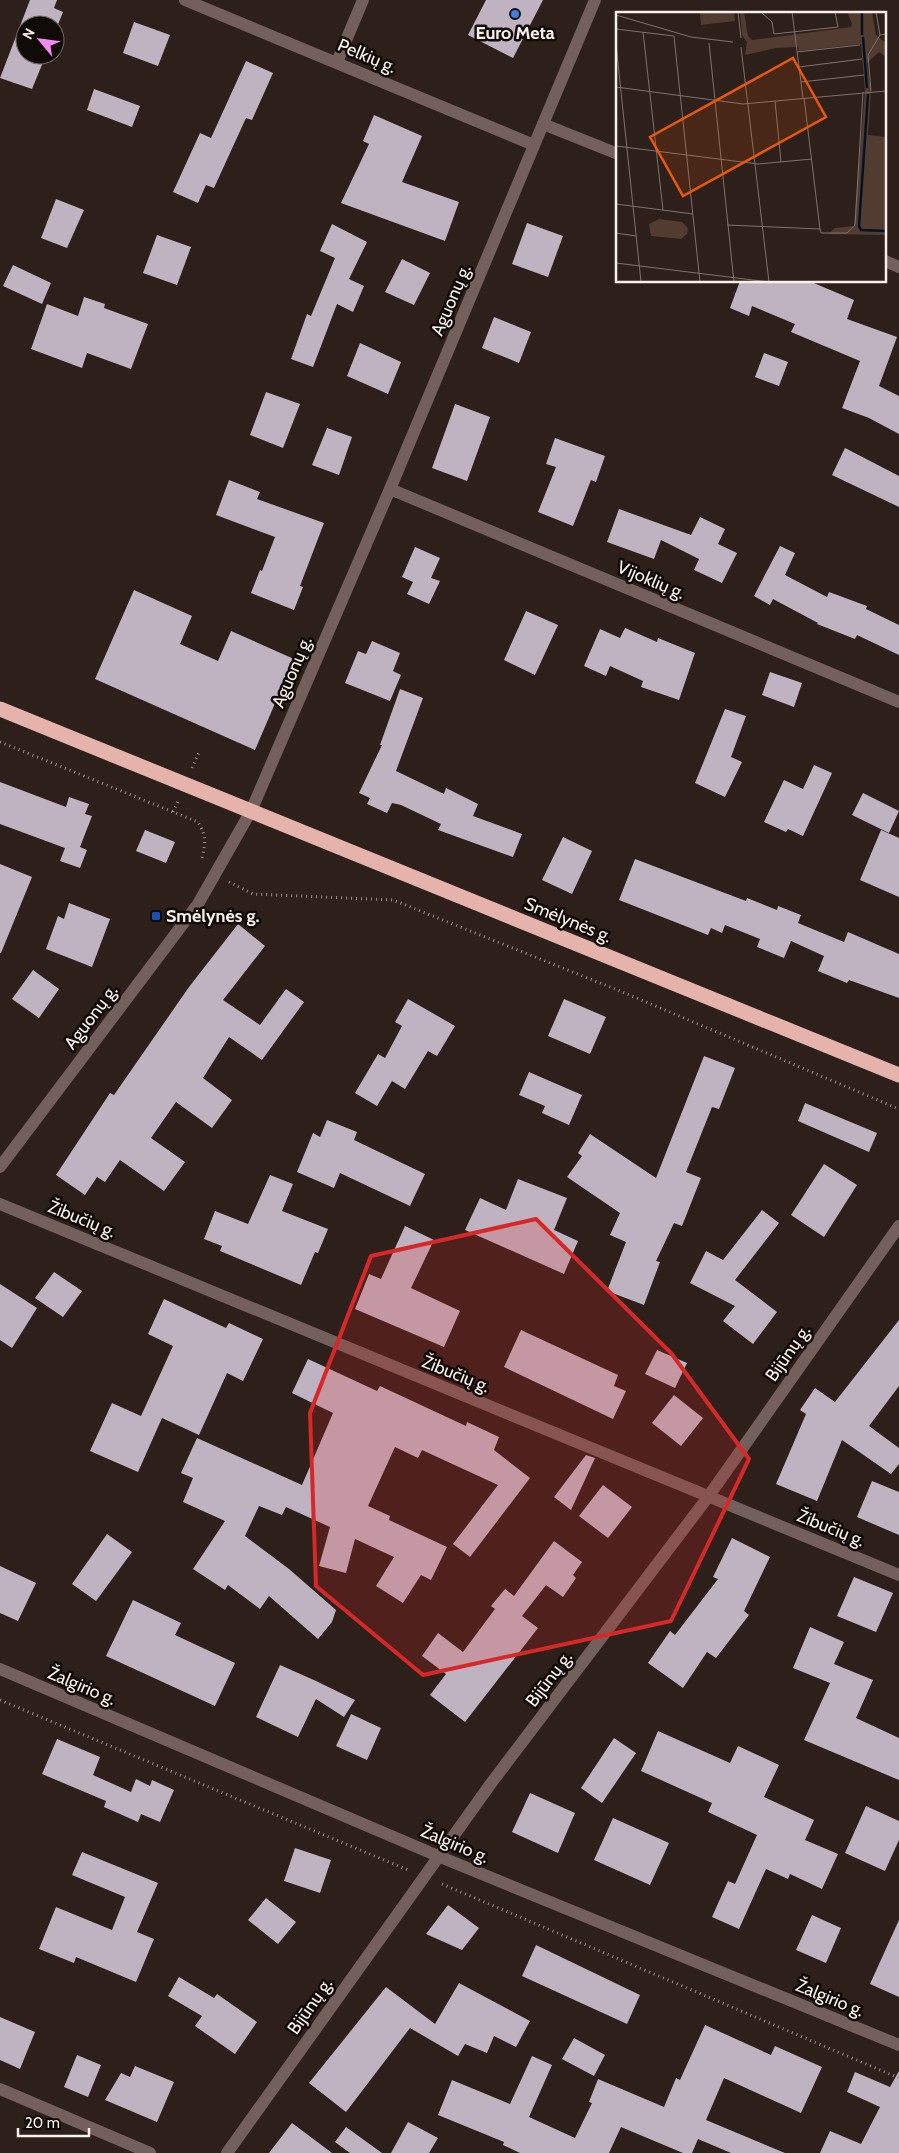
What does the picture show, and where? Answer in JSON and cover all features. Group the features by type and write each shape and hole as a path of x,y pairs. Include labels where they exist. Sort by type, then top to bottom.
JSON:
{"highway":[{"name":"Smėlynės g.","path":"0,709 899,1075"}],"street":[{"name":"Pelkių g.","path":"185,0 534,145"},
{"path":"338,62 363,0"},
{"name":"Aguonų g.","path":"0,1167 198,904 216,876 250,811 390,489 595,0"},
{"path":"543,124 616,153"},
{"path":"886,261 899,267"},
{"name":"Vijoklių g.","path":"390,489 899,702"},
{"name":"Žibučių g.","path":"0,1204 899,1575"},
{"name":"Bijūnų g.","path":"226,2153 438,1856 708,1497 899,1226"},
{"name":"Žalgirio g.","path":"0,1670 438,1856 899,2045"},
{"path":"0,2089 150,2153"}],"path":[{"path":"0,742 198,822 204,832 206,843 201,860 216,876 253,894 393,900 611,988 899,1109"},
{"path":"0,1700 424,1876 899,2078"}],"highlighted area":[{"path":"536,1219 671,1353 749,1459 671,1621 423,1675 316,1586 310,1413 371,1256"}],"building":[{"path":"30,0 57,0 54,8 63,12 62,15 24,15"},
{"path":"486,0 543,0 513,58 468,35"},
{"path":"134,22 170,35 158,66 123,53"},
{"path":"15,39 15,65 42,65 32,89 0,78"},
{"path":"246,61 273,73 252,120 246,118 214,188 206,185 198,203 173,192 200,133 211,138"},
{"path":"94,89 140,106 132,127 87,110"},
{"path":"374,115 422,136 402,182 459,202 445,241 341,203 369,144 363,141"},
{"path":"56,199 84,210 67,248 41,238"},
{"path":"527,223 563,236 548,277 512,264"},
{"path":"332,224 367,242 349,279 364,286 353,312 337,304 313,367 291,359 307,314 311,316 335,258 320,251"},
{"path":"157,235 191,247 177,285 143,273"},
{"path":"402,259 430,273 414,305 385,292"},
{"path":"13,265 51,283 42,304 3,286"},
{"path":"740,282 811,282 854,300 847,319 897,337 879,386 899,396 899,434 869,418 842,408 860,361 791,332 795,324 752,306 749,316 730,308"},
{"path":"84,297 105,304 104,308 148,324 131,369 87,353 82,368 31,349 47,304 78,316"},
{"path":"494,317 531,332 519,363 482,348"},
{"path":"360,343 401,362 388,394 347,376"},
{"path":"764,353 788,362 779,386 755,377"},
{"path":"266,392 300,404 283,448 250,435"},
{"path":"455,404 490,417 467,481 432,468"},
{"path":"327,428 352,437 339,475 312,465"},
{"path":"555,438 605,456 596,482 591,480 573,526 538,512 556,467 546,464"},
{"path":"845,448 899,476 899,507 832,475"},
{"path":"229,480 260,492 257,499 324,523 300,586 303,587 294,610 251,593 275,537 216,515"},
{"path":"619,509 691,535 700,517 725,529 718,544 737,553 722,583 694,570 699,559 661,540 654,559 607,542"},
{"path":"780,546 795,553 785,575 827,597 829,592 867,606 866,609 899,625 899,655 857,635 855,639 817,624 773,599 770,605 754,596"},
{"path":"415,547 440,558 431,578 440,581 429,604 407,594 413,582 402,577"},
{"path":"134,590 192,616 180,644 218,661 231,631 294,659 255,750 95,679"},
{"path":"526,611 558,625 535,675 504,660"},
{"path":"625,628 657,642 658,638 695,653 679,700 641,687 643,681 610,666 606,676 584,666 600,629 620,638"},
{"path":"372,641 400,653 393,671 401,675 390,701 345,683 358,651 366,654"},
{"path":"770,672 802,683 794,707 762,695"},
{"path":"400,689 423,698 396,771 444,794 446,788 478,804 473,816 522,834 513,857 438,830 441,824 401,805 392,803 387,813 367,804 370,798 359,793 382,745 380,745"},
{"path":"725,709 746,716 731,757 742,762 725,797 695,783"},
{"path":"814,765 832,773 803,836 788,829 786,832 764,822 784,780 803,789"},
{"path":"0,782 66,807 69,797 89,804 85,814 92,816 80,847 87,850 80,868 60,861 65,848 0,824"},
{"path":"863,793 899,811 889,833 852,815"},
{"path":"145,830 175,842 166,863 136,851"},
{"path":"881,830 899,838 899,897 860,880"},
{"path":"563,837 592,851 572,894 542,880"},
{"path":"635,859 746,901 747,898 777,910 778,906 801,915 798,923 844,942 848,932 899,954 899,998 849,980 847,983 818,971 824,956 791,941 784,958 757,947 760,939 725,925 722,933 711,928 708,935 619,900"},
{"path":"0,864 32,877 1,953 0,953"},
{"path":"69,903 110,919 92,967 46,949 58,916 64,919"},
{"path":"238,924 265,946 223,1000 260,1025 286,989 304,1002 262,1060 229,1037 203,1078 232,1100 212,1128 176,1102 151,1138 185,1162 164,1191 120,1160 105,1182 97,1177 85,1195 56,1175 110,1093 114,1095 189,987"},
{"path":"33,970 59,989 39,1018 12,999"},
{"path":"408,999 455,1026 437,1056 428,1051 405,1089 392,1081 377,1106 355,1093 378,1054 385,1058 402,1026 395,1022"},
{"path":"564,999 606,1017 590,1054 548,1036"},
{"path":"704,1056 735,1068 719,1109 712,1107 686,1172 701,1178 682,1226 674,1223 656,1261 660,1262 644,1305 607,1291 626,1242 610,1235 620,1213 567,1177 582,1156 578,1153 590,1134 656,1178"},
{"path":"529,1072 582,1095 569,1125 542,1113 545,1106 519,1095"},
{"path":"805,1103 877,1133 869,1152 798,1121"},
{"path":"327,1120 357,1132 354,1140 425,1174 410,1206 340,1173 334,1188 297,1172 313,1133 320,1137"},
{"path":"824,1164 857,1185 824,1237 791,1215"},
{"path":"270,1175 293,1184 282,1211 328,1229 318,1253 315,1252 301,1285 220,1251 222,1246 204,1239 215,1211 248,1224"},
{"path":"518,1179 567,1198 554,1230 578,1241 564,1274 465,1230 480,1198 506,1210"},
{"path":"762,1210 779,1223 735,1280 777,1312 753,1344 723,1321 735,1306 690,1283 706,1251 723,1260"},
{"path":"405,1226 434,1240 411,1288 460,1311 444,1347 355,1309 369,1274 381,1279"},
{"path":"54,1272 82,1291 63,1317 35,1298"},
{"path":"0,1284 37,1308 12,1348 0,1340"},
{"path":"164,1299 226,1328 229,1323 263,1339 243,1381 227,1373 199,1435 162,1418 138,1472 90,1451 112,1403 141,1416 173,1346 148,1334"},
{"path":"899,1320 899,1386 869,1426 899,1448 899,1464 891,1474 842,1440 817,1501 776,1484 806,1414 800,1410 815,1388 835,1402"},
{"path":"521,1330 618,1375 614,1386 626,1391 613,1419 504,1367"},
{"path":"657,1350 687,1363 675,1388 645,1374"},
{"path":"308,1359 377,1391 380,1386 466,1426 467,1422 499,1437 494,1450 530,1478 470,1557 453,1544 498,1485 422,1450 418,1458 395,1447 368,1506 390,1516 389,1520 447,1547 431,1580 421,1575 403,1603 376,1586 394,1557 355,1539 346,1573 319,1566 330,1527 286,1507 282,1515 259,1506 245,1536 289,1569 336,1610 332,1622 318,1639 269,1596 260,1609 228,1585 225,1590 193,1569 225,1521 183,1502 193,1478 181,1473 197,1438 302,1485 333,1413 292,1393"},
{"path":"674,1395 703,1418 681,1446 652,1423"},
{"path":"586,1455 595,1458 571,1510 554,1497"},
{"path":"872,1481 899,1492 899,1535 857,1517"},
{"path":"603,1485 632,1507 608,1538 579,1516"},
{"path":"107,1534 132,1552 96,1601 72,1584"},
{"path":"732,1538 770,1557 744,1611 749,1615 716,1658 707,1652 683,1688 648,1663 670,1631 675,1635 718,1579 713,1577"},
{"path":"554,1541 582,1562 573,1575 576,1578 563,1597 546,1585 522,1616 538,1628 465,1722 430,1695 446,1674 422,1656 438,1633 463,1652 495,1609 491,1606 505,1589 514,1596"},
{"path":"0,1566 36,1583 18,1621 0,1613"},
{"path":"854,1577 893,1593 876,1632 837,1616"},
{"path":"133,1600 181,1623 175,1635 235,1663 215,1706 106,1656"},
{"path":"810,1627 844,1642 834,1664 873,1680 856,1718 899,1738 899,1780 804,1740 830,1683 793,1668"},
{"path":"280,1665 355,1700 344,1717 316,1699 298,1737 256,1717"},
{"path":"351,1714 381,1728 367,1760 336,1746"},
{"path":"658,1731 730,1763 738,1746 779,1765 764,1797 814,1820 805,1840 838,1854 822,1889 790,1874 788,1879 766,1869 739,1929 712,1917 728,1881 735,1884 757,1835 708,1812 712,1803 641,1771"},
{"path":"614,1738 636,1753 602,1803 581,1788"},
{"path":"57,1739 100,1757 93,1775 131,1792 136,1779 150,1786 152,1780 174,1790 160,1822 141,1814 138,1822 104,1807 106,1801 42,1774"},
{"path":"530,1793 575,1813 558,1853 512,1832"},
{"path":"866,1806 899,1821 899,1840 885,1871 845,1853"},
{"path":"613,1818 669,1843 650,1885 594,1860"},
{"path":"295,1848 331,1860 320,1893 284,1881"},
{"path":"82,1852 158,1883 137,1932 154,1939 136,1982 76,1957 74,1963 39,1949 56,1907 112,1930 125,1897 72,1875"},
{"path":"266,1898 296,1922 278,1944 248,1920"},
{"path":"448,1905 479,1928 462,1950 426,1934"},
{"path":"812,1915 841,1928 826,1963 796,1950"},
{"path":"899,1920 899,1997 870,1984"},
{"path":"536,1945 640,1995 627,2024 522,1976"},
{"path":"179,1977 214,1998 217,1994 257,2022 235,2054 195,2026 202,2016 168,1996"},
{"path":"459,1983 530,2021 516,2047 494,2036 487,2053 465,2044 458,2056 410,2028 346,2112 309,2083 386,1987 435,2024"},
{"path":"0,2017 35,2032 20,2069 0,2060"},
{"path":"705,2025 771,2055 775,2046 822,2067 801,2113 724,2078 706,2120 785,2153 731,2153 698,2139 692,2153 683,2153 621,2127 609,2153 520,2153 503,2145 504,2142 438,2115 452,2080 510,2104 532,2056 552,2065 529,2117 575,2138 592,2103 589,2102 598,2079 664,2107 676,2078 680,2080"},
{"path":"574,2038 605,2055 594,2076 562,2059"},
{"path":"77,2055 101,2065 88,2097 64,2087"},
{"path":"135,2066 174,2082 157,2122 105,2100 121,2073 130,2077"},
{"path":"899,2071 899,2153 820,2153 830,2131 861,2144 880,2107 847,2092 855,2072 890,2087"},
{"path":"408,2122 438,2138 429,2153 391,2153"},
{"path":"292,2123 332,2153 269,2153"},
{"path":"346,2127 382,2153 350,2153 335,2142"}],"place":[{"name":"Euro Meta","path":"515,14"},
{"name":"Smėlynės g.","path":"156,916"}]}
